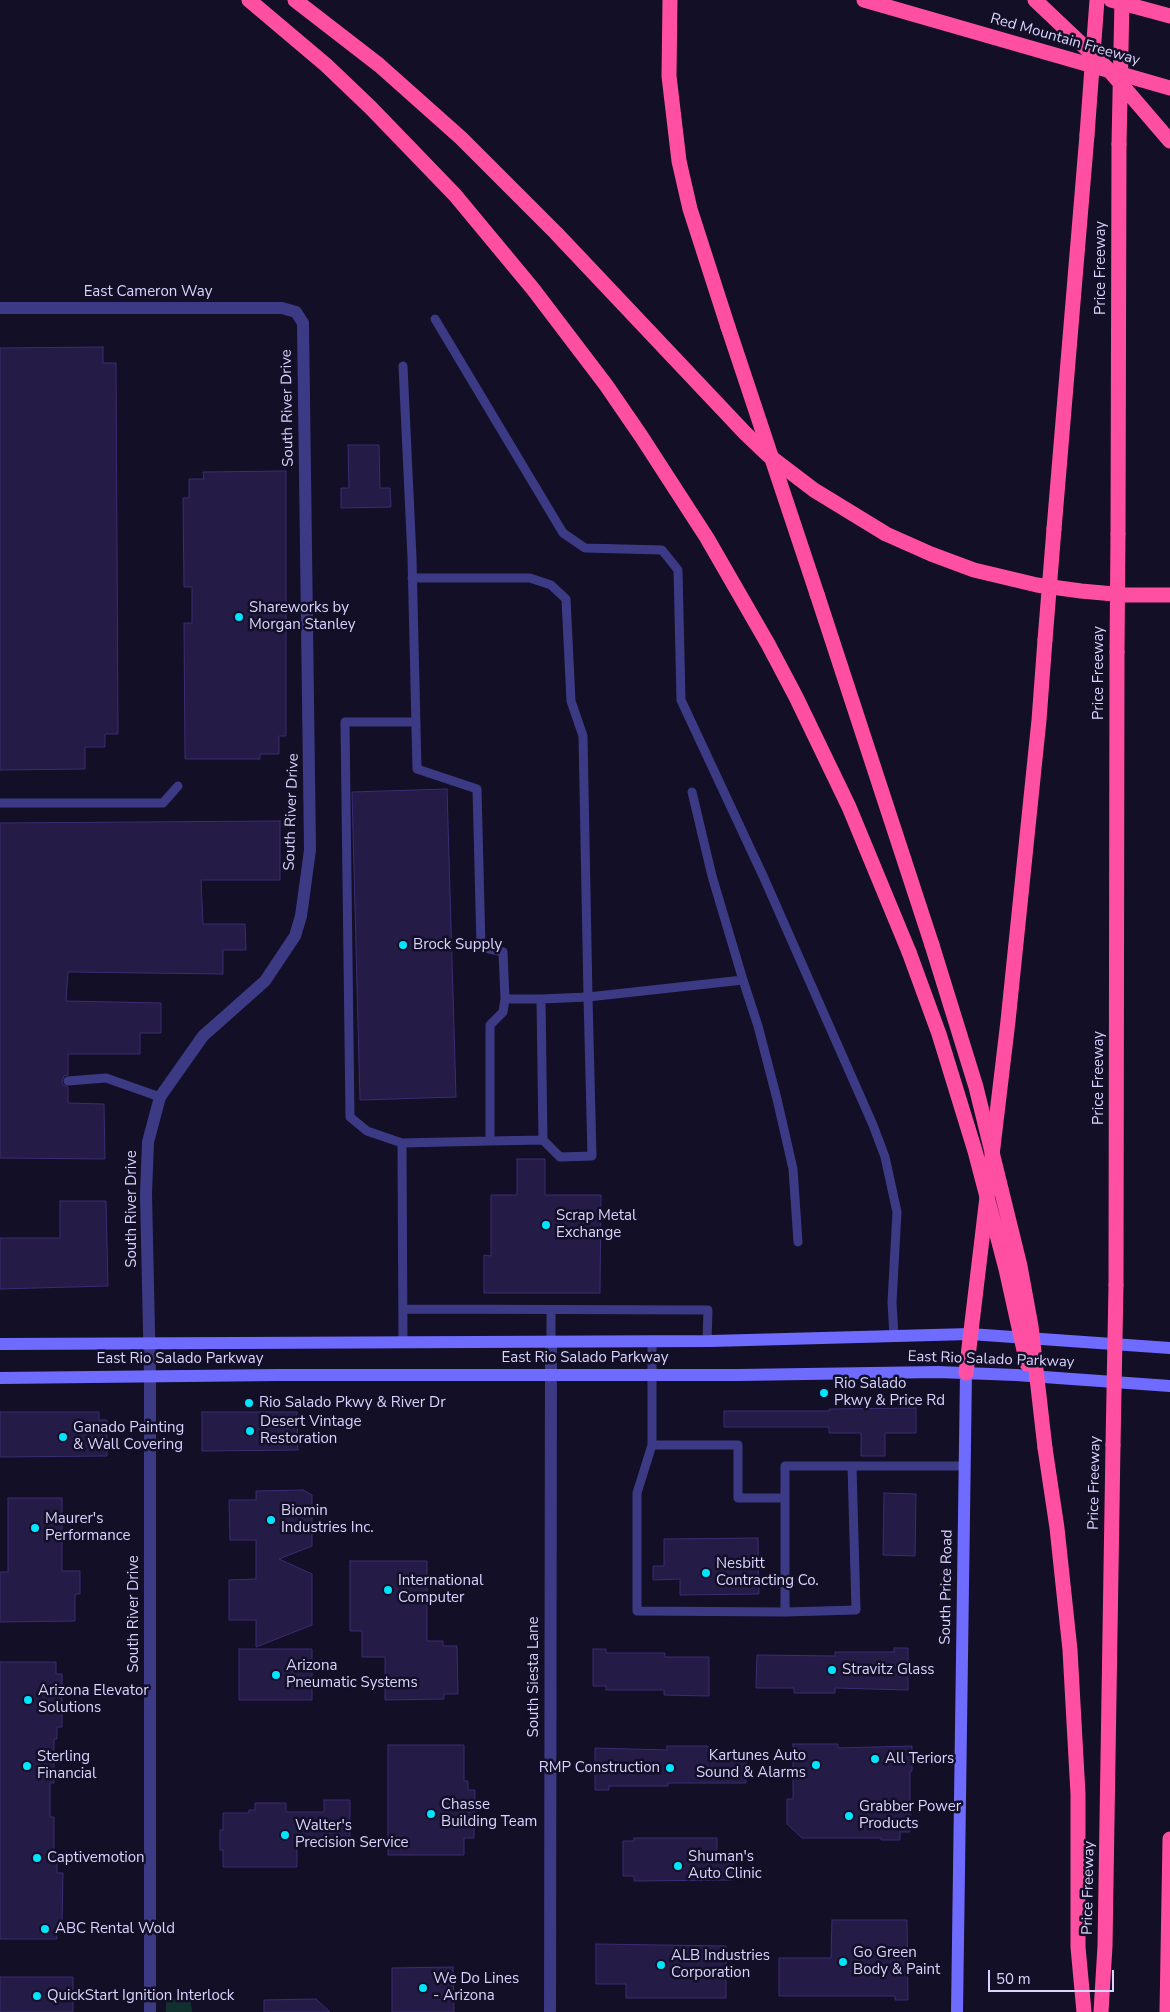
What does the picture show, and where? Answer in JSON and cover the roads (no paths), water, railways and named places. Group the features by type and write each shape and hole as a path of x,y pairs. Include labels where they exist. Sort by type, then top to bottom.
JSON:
{"highway":[{"path":"249,0 304,46 371,108 455,196 533,288 636,428 707,538 796,697 849,807 909,952 955,1084 982,1176 1008,1278 1045,1448 1064,1589 1074,1711 1078,1794 1078,1947 1084,2012"},
{"path":"295,0 378,65 479,155 568,245 738,426 768,455 814,490 886,534 974,570 1037,585 1081,591 1125,595 1170,595"},
{"name":"Red Mountain Freeway","path":"864,0 1170,88"},
{"path":"1035,0 1109,70 1170,141"},
{"path":"966,1373 1009,1014 1039,720 1097,0"},
{"path":"1111,0 1170,16"},
{"name":"Price Freeway","path":"1101,2012 1106,1946 1116,1285 1119,144 1122,0"},
{"path":"669,7 670,96 678,161 690,210 932,945 976,1087 1020,1266 1031,1326 1045,1448"},
{"path":"1167,2012 1170,1839"}],"main road":[{"name":"East Rio Salado Parkway","path":"0,1344 707,1341 970,1334 1170,1348"},
{"name":"East Rio Salado Parkway","path":"0,1378 966,1373 1170,1386"},
{"name":"South Price Road","path":"958,2012 966,1373"}],"street":[{"name":"East Cameron Way","path":"0,308 282,308 296,312"},
{"name":"South River Drive","path":"150,2012 150,1376 146,1194 148,1142 160,1097 203,1036 265,981 295,936 301,916 310,850 310,771 303,323 296,312"},
{"name":"South Siesta Lane","path":"550,2012 551,1342"}],"lane":[{"path":"435,319 563,533 585,548 662,550 678,570 681,700 772,896 873,1125 885,1157 897,1212 892,1302 894,1336"},
{"path":"403,366 412,578 417,770 477,789 481,947 503,952 506,999 503,1012 490,1025 490,1141"},
{"path":"412,578 530,578 551,585 566,599 572,701 583,736 592,1156 560,1157 543,1140 541,998"},
{"path":"416,722 346,722 350,1118 367,1132 402,1144 543,1140"},
{"path":"0,803 163,803 178,786"},
{"path":"692,792 712,876 760,1035 793,1169 798,1242"},
{"path":"506,999 588,997 743,980"},
{"path":"68,1081 106,1078 160,1097"},
{"path":"402,1144 403,1342"},
{"path":"404,1309 708,1310 707,1341"},
{"path":"551,1310 551,1342"},
{"path":"652,1341 652,1445 637,1493 637,1611 785,1612 856,1610 852,1466"},
{"path":"652,1445 738,1445 738,1498 785,1498"},
{"path":"785,1612 785,1466 964,1466"}],"place":[{"name":"Shareworks by Morgan Stanley","path":"239,617"},
{"name":"Brock Supply","path":"403,945"},
{"name":"Scrap Metal Exchange","path":"546,1225"},
{"name":"Rio Salado Pkwy & Price Rd","path":"824,1393"},
{"name":"Rio Salado Pkwy & River Dr","path":"249,1403"},
{"name":"Desert Vintage Restoration","path":"250,1431"},
{"name":"Ganado Painting & Wall Covering","path":"63,1437"},
{"name":"Biomin Industries Inc.","path":"271,1520"},
{"name":"Maurer's Performance","path":"35,1528"},
{"name":"Nesbitt Contracting Co.","path":"706,1573"},
{"name":"International Computer","path":"388,1590"},
{"name":"Stravitz Glass","path":"832,1670"},
{"name":"Arizona Pneumatic Systems","path":"276,1675"},
{"name":"Arizona Elevator Solutions","path":"28,1700"},
{"name":"All Teriors","path":"875,1759"},
{"name":"Kartunes Auto Sound & Alarms","path":"816,1765"},
{"name":"Sterling Financial","path":"27,1766"},
{"name":"RMP Construction","path":"670,1768"},
{"name":"Chasse Building Team","path":"431,1814"},
{"name":"Grabber Power Products","path":"849,1816"},
{"name":"Walter's Precision Service","path":"285,1835"},
{"name":"Captivemotion","path":"37,1858"},
{"name":"Shuman's Auto Clinic","path":"678,1866"},
{"name":"ABC Rental Wold","path":"45,1929"},
{"name":"Go Green Body & Paint","path":"843,1962"},
{"name":"ALB Industries Corporation","path":"661,1965"},
{"name":"We Do Lines - Arizona","path":"423,1988"},
{"name":"QuickStart Ignition Interlock","path":"37,1996"}]}
